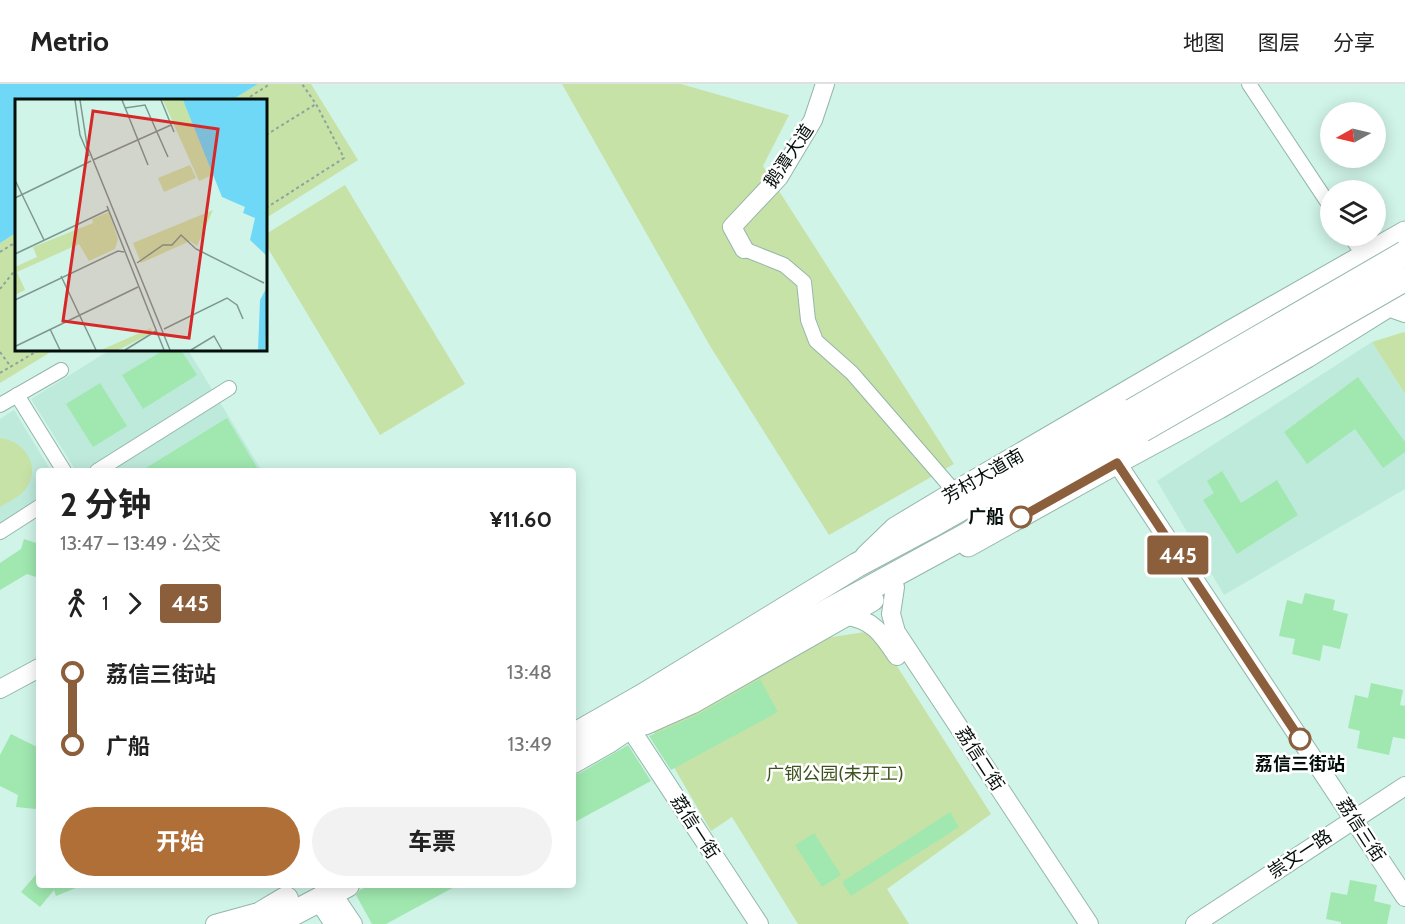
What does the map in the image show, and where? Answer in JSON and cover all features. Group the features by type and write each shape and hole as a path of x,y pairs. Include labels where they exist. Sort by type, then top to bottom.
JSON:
{"highway":[{"path":"576,759 608,741 685,689 967,535 1137,420 1405,254"},
{"path":"857,565 1405,279"},
{"name":"芳村大道南","path":"576,734 857,565"},
{"path":"231,924 304,904"},
{"path":"244,924 304,904"}],"main road":[{"name":"芳村大道南","path":"857,565 894,528 1405,232"},
{"path":"1276,305 1300,304 1317,333 1307,357"},
{"path":"608,741 692,703 1399,306"}],"street":[{"name":"鹅潭大道","path":"744,249 732,227 779,177 813,120 825,84"},
{"path":"1249,84 1320,191"},
{"path":"1357,246 1364,255"},
{"path":"744,249 784,265 804,282 807,320 816,341 852,374 955,492"},
{"path":"0,405 61,370"},
{"path":"102,468 229,388"},
{"path":"17,395 62,468"},
{"name":"荔信三街","path":"1117,463 1405,897"},
{"path":"0,532 36,509"},
{"name":"荔信二街","path":"895,587 891,614 896,632 1089,924"},
{"name":"荔信二街","path":"845,616 868,621 886,639 1075,924"},
{"path":"0,689 36,670"},
{"name":"荔信一街","path":"632,730 759,924"},
{"name":"崇文一路","path":"1195,924 1405,786"},
{"path":"304,904 334,924"},
{"path":"215,924 304,904 353,924"}],"path":[{"path":"247,99 270,84"},
{"path":"267,207 344,158 316,104 302,84"},
{"path":"267,134 316,104"},
{"path":"0,252 15,243"},
{"path":"0,289 15,270"},
{"path":"0,373 37,351"},
{"path":"0,352 11,367"}],"shaded area":[{"path":"1372,342 1405,394 1405,489 1224,595 1157,481"},
{"path":"108,351 189,351 260,468 74,468 31,399"},
{"path":"14,410 49,468 36,468 36,500 0,522 0,419"}],"green space":[{"path":"258,84 311,84 358,160 267,217 267,99 234,99"},
{"path":"562,84 681,84 789,115 763,166 954,464 829,535 710,346"},
{"path":"345,185 465,384 380,435 267,247 267,233"},
{"path":"15,234 15,351 52,351 0,383 0,243"},
{"path":"1405,333 1405,394 1372,342"},
{"path":"0,438 17,444 24,450 32,465 32,474 24,491 0,507"},
{"name":"广钢公园(未开工)","path":"865,632 888,652 991,814 887,889 909,924 798,924 732,817 711,831 651,728 819,639"}],"water":[{"path":"0,84 258,84 234,99 15,99 15,234 0,243"}],"building":[{"path":"162,351 182,351 197,375 143,409 122,375"},
{"path":"1358,377 1405,442 1405,452 1383,468 1355,429 1307,464 1284,432"},
{"path":"100,383 127,426 93,447 66,404"},
{"path":"227,418 257,468 146,468"},
{"path":"1222,471 1241,503 1277,480 1298,515 1237,554 1203,500 1214,493 1207,481"},
{"path":"24,539 36,543 36,577 27,574 0,590 0,563 21,549"},
{"path":"1305,593 1335,600 1333,610 1348,614 1340,649 1323,645 1320,661 1292,654 1295,639 1279,636 1287,600 1302,604"},
{"path":"760,679 778,712 671,770 649,736 697,715"},
{"path":"1371,683 1403,690 1400,705 1405,706 1405,739 1393,737 1389,755 1357,748 1360,731 1348,728 1355,695 1368,698"},
{"path":"11,734 36,746 36,809 16,807 18,795 0,786 0,755"},
{"path":"628,745 651,781 576,821 576,774"},
{"path":"950,812 959,827 851,896 842,882"},
{"path":"814,833 841,875 822,887 795,845"},
{"path":"36,874 36,888 76,888 56,896 54,890 40,907 21,892"},
{"path":"1350,880 1377,885 1374,901 1391,905 1387,924 1341,924 1341,922 1326,919 1331,892 1347,895"},
{"path":"364,888 452,888 386,924 372,924 356,895"}],"bus line":[{"name":"445","path":"1021,517 1117,463 1300,739"}],"place":[{"name":"广船","path":"1021,517"},
{"name":"荔信三街站","path":"1300,739"}]}
